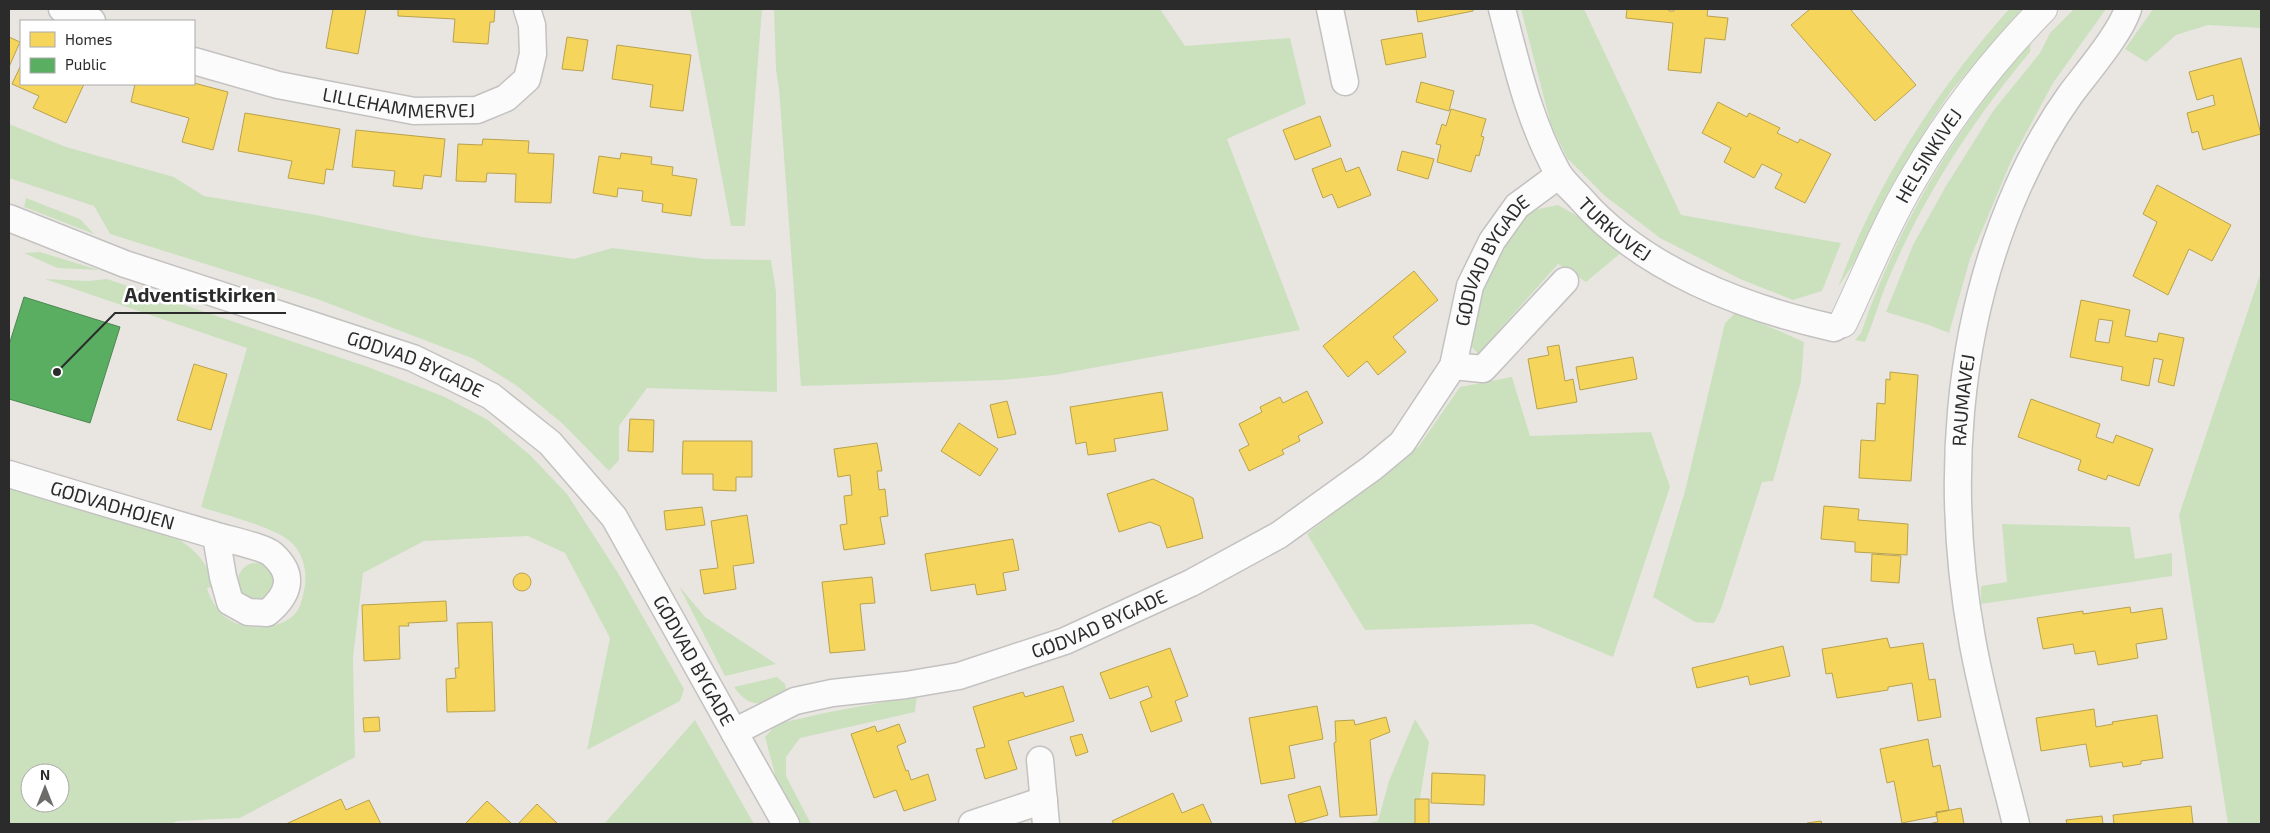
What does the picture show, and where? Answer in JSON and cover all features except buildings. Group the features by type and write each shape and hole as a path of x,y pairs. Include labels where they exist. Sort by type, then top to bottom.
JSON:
{"street":[{"path":"62,9 90,20"},
{"name":"LILLEHAMMERVEJ","path":"195,61 278,84 414,111 477,110 506,98 527,79 533,54 532,25 527,9"},
{"path":"1330,9 1345,82"},
{"name":"TURKUVEJ","path":"1502,9 1528,107 1559,175 1600,221 1645,254 1719,293 1805,322 1834,328 1843,323"},
{"name":"HELSINKIVEJ","path":"1843,323 1913,179 1958,107 2012,40 2043,9"},
{"name":"RAUMAVEJ","path":"2016,824 1972,640 1962,576 1958,453 1962,398 1969,345 1982,286 2003,222 2018,186 2068,98 2112,37 2126,16 2128,9"},
{"name":"GØDVAD BYGADE","path":"10,221 125,264 413,358 491,396 550,443 614,517 734,732 795,701 832,693 959,676 1065,641 1192,583 1279,535 1372,468 1402,443 1453,366 1470,286 1492,241 1517,206 1559,175"},
{"path":"1453,366 1483,369 1565,281"},
{"name":"GØDVADHØJEN","path":"9,474 216,536"},
{"path":"734,732 786,824"},
{"path":"972,824 1045,812 1040,760"}],"green space":[{"path":"690,9 762,9 745,226 731,226"},
{"path":"774,9 1160,9 1185,46 1290,38 1306,104 1227,139 1300,330 1054,375 1003,380 801,386 776,70"},
{"path":"1521,9 1584,9 1681,215 1841,243 1822,291 1793,300 1740,279 1660,238 1605,196 1567,158 1551,125"},
{"path":"2009,9 2022,9 1952,90 1933,118 1886,196 1854,263 1838,287 1871,210 1910,140 1956,73"},
{"path":"2074,9 2106,9 2053,83 2012,159 1970,259 1949,333 1886,312 1913,245 1946,186 1993,111 2040,53 2050,33"},
{"path":"2153,9 2261,9 2261,28 2208,25 2176,35 2146,62 2125,49"},
{"path":"2031,41 2030,52 2009,77 1971,130 1920,212 1888,280 1865,342 1855,340 1861,333 1876,292 1911,215 1932,179 1978,109"},
{"path":"9,124 66,147 174,177 204,196 316,215 422,237 574,259 612,248 706,259 771,260 776,291 777,392 647,388 619,426 619,460 609,471 563,424 517,386 474,359 317,299 110,234 94,206 9,178"},
{"path":"26,198 80,219 94,234 24,207"},
{"path":"1558,205 1579,217 1622,252 1586,282 1558,264 1478,354 1471,346 1484,281 1508,236 1529,211"},
{"path":"40,252 99,270 57,268 24,253"},
{"path":"2261,272 2261,824 2228,824 2179,515"},
{"path":"45,279 88,281 107,279 368,367 445,397 488,420 530,455 567,494 618,573 684,689 680,701 587,750 610,638 565,553 528,536 424,541 363,573 353,658 355,757 240,818 178,821 170,824 9,824 9,488 178,539 192,549 205,565 217,586 207,588 212,601 221,613 235,623 252,627 270,626 286,621 293,616 298,610 305,585 303,563 296,547 284,537 274,532 201,507 247,348"},
{"path":"1736,312 1804,342 1801,381 1773,481 1762,482 1721,609 1714,623 1695,622 1653,597 1685,491 1725,323"},
{"path":"1512,377 1530,436 1651,432 1670,487 1613,657 1533,624 1365,630 1307,534 1419,446 1460,387"},
{"path":"2002,524 2130,527 2135,559 2172,553 2172,576 1981,604 1981,586 2007,582"},
{"path":"256,563 263,564 269,568 273,574 273,588 269,594 263,598 256,599 249,598 243,594 239,588 238,581 239,574 243,568 249,564"},
{"path":"679,586 705,617 776,664 725,676"},
{"path":"777,677 785,684 787,693 764,702 752,703 746,700 734,687"},
{"path":"917,696 915,712 800,738 786,757 786,776 811,824 801,824 776,778 765,737 777,724 829,712"},
{"path":"1415,719 1429,742 1416,824 1364,824 1378,821 1389,781"},
{"path":"695,720 754,824 604,824"}],"place":[{"name":"Adventistkirken","path":"57,372"}]}
